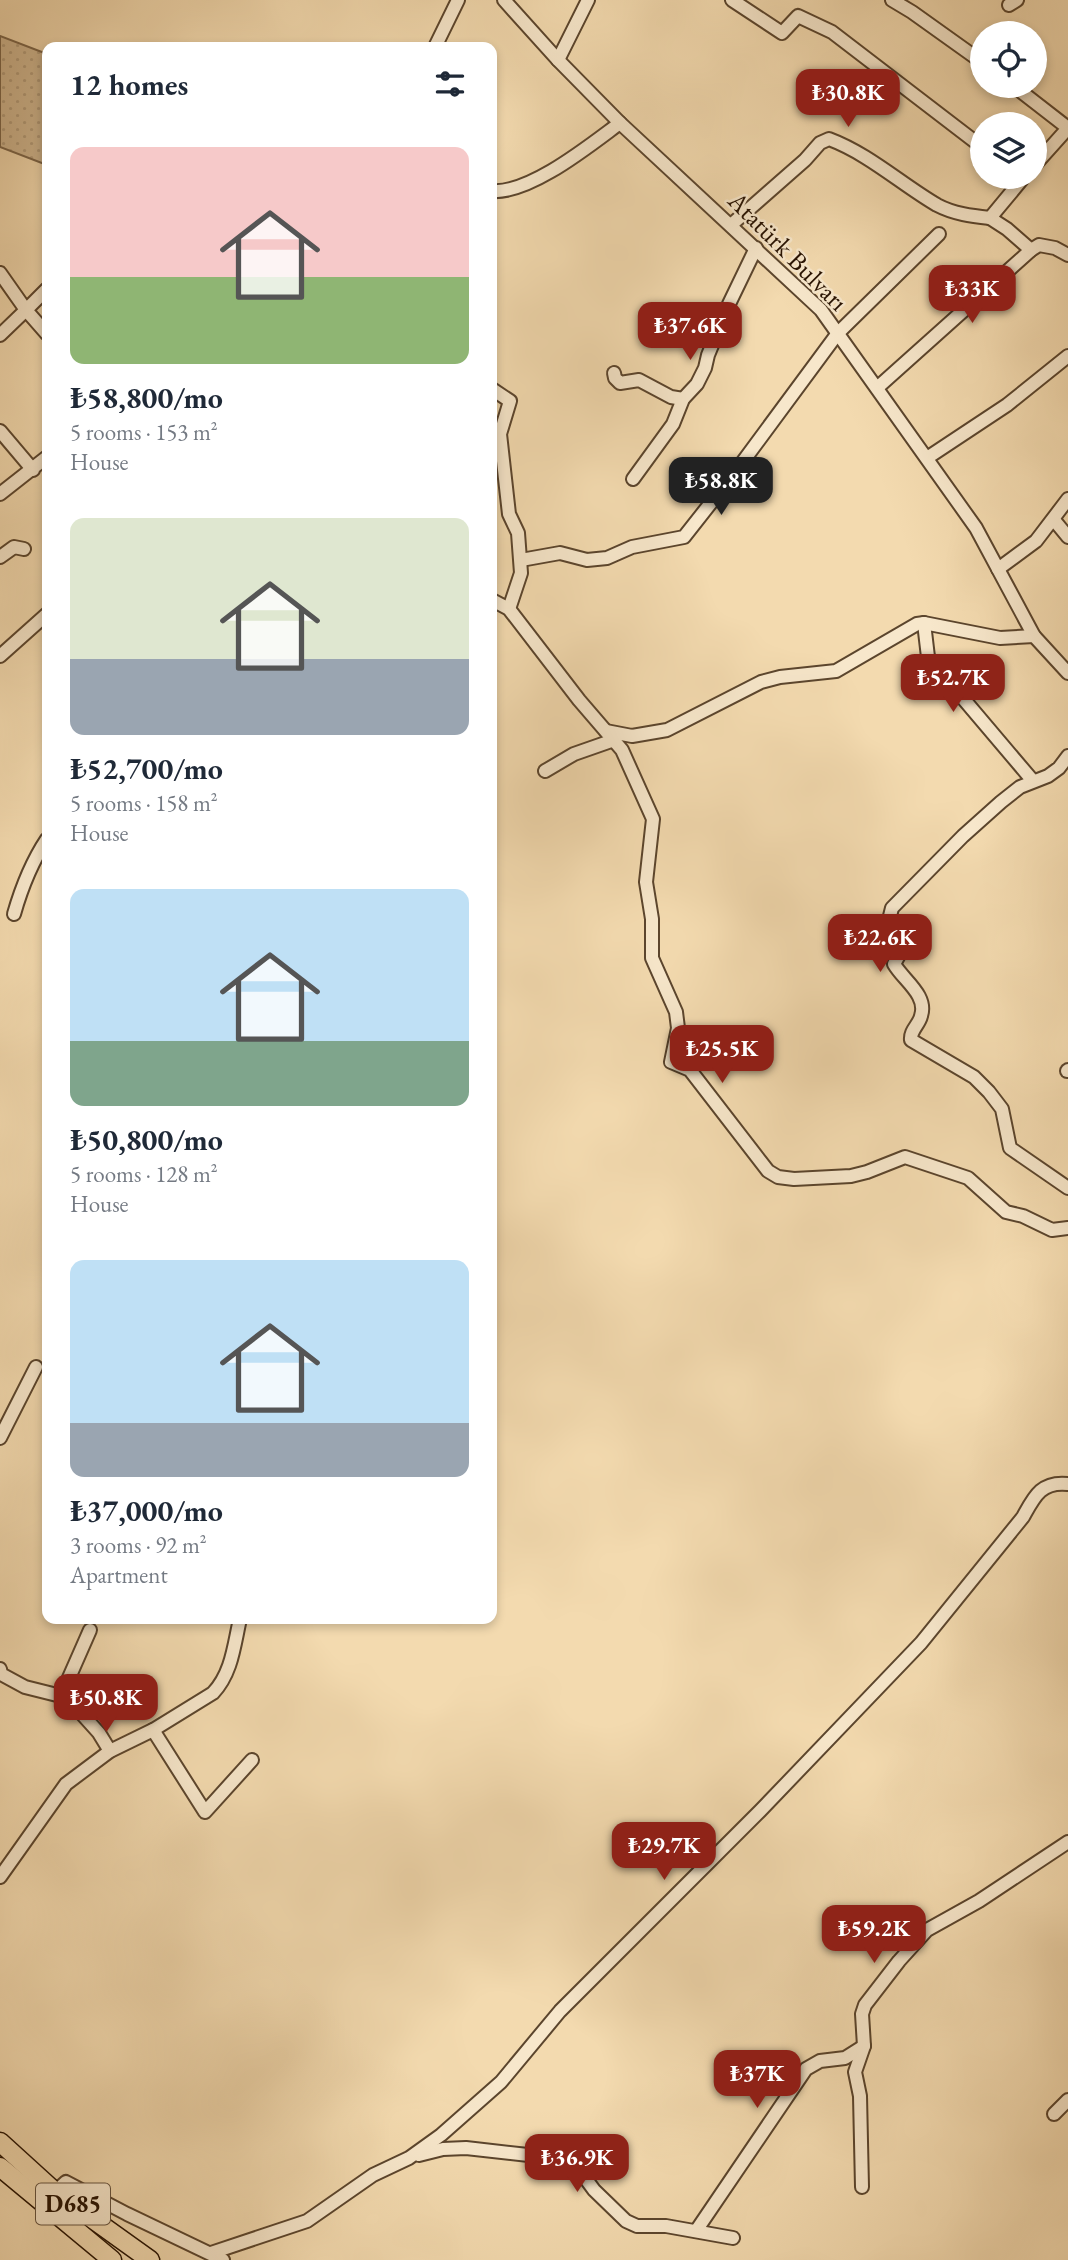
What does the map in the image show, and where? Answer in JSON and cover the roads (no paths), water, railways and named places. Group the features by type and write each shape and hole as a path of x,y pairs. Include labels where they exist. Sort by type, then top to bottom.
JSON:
{"highway":[{"name":"D685","path":"0,2142 55,2192 150,2260"},
{"name":"D685","path":"0,2167 112,2260"}],"street":[{"path":"437,42 458,0"},
{"name":"Atatürk Bulvarı","path":"504,0 620,123 821,310 976,528 1034,636 1068,673"},
{"path":"558,60 588,0"},
{"path":"732,0 782,33 798,16 832,32 970,138"},
{"path":"892,0 970,53"},
{"path":"1029,98 1068,128 1047,151"},
{"path":"497,190 525,184 550,171 620,123"},
{"path":"731,225 805,160 820,143 830,139 938,205 967,215 990,218 1031,250"},
{"path":"990,218 1012,189"},
{"path":"521,560 560,553 587,560 607,558 632,547 684,537 838,333 939,234"},
{"path":"877,388 1031,250 1039,245 1055,248 1068,256"},
{"path":"633,479 673,424 683,399 697,384 729,304 756,248"},
{"path":"0,273 42,328"},
{"path":"0,335 42,294"},
{"path":"927,458 1007,405 1068,356"},
{"path":"614,373 621,383 639,380 671,397 683,399"},
{"path":"497,392 510,401 500,434 509,514 518,533 522,573 509,609"},
{"path":"0,431 33,470"},
{"path":"0,494 42,462"},
{"path":"998,569 1036,541 1068,499"},
{"path":"1054,520 1068,537"},
{"path":"0,557 14,547 24,549"},
{"path":"497,603 509,609 579,701 622,750 653,819 646,882 652,919 652,958 676,1012 678,1028 671,1062 690,1070 768,1171 778,1177 794,1179 851,1176 905,1157 968,1178 1006,1212 1023,1216 1052,1230 1068,1228"},
{"path":"0,656 42,618"},
{"path":"545,771 610,736 632,736 667,730 761,682 780,677 836,671 924,623 1000,638 1034,636"},
{"path":"924,623 928,657 1033,781"},
{"path":"1068,756 1059,768 1048,776 1020,788 1001,802 892,908 888,925 899,955 894,964 919,997 923,1007 920,1019 910,1033 911,1040 974,1077 1002,1109 1010,1148 1068,1188"},
{"path":"14,914 24,878 42,846"},
{"path":"0,1438 36,1367"},
{"path":"409,2158 501,2082 560,2011 760,1811 921,1643 1023,1517 1035,1494 1052,1484 1068,1484"},
{"path":"0,1877 66,1784 110,1751 153,1730 213,1693 221,1685 227,1674 239,1624"},
{"path":"61,1696 90,1630"},
{"path":"0,1672 25,1687 61,1696 90,1723 110,1751"},
{"path":"153,1730 205,1812 252,1760"},
{"path":"862,2187 860,2096 855,2072 864,2046 862,2014 865,2005 927,1930 979,1901 1068,1842"},
{"path":"696,2231 806,2068 820,2061 845,2058 864,2046"},
{"path":"1054,2115 1068,2100"},
{"path":"211,2253 307,2221 373,2175 409,2158 443,2148 555,2158 571,2165 626,2221 637,2226 666,2226 733,2238"},
{"path":"55,2192 66,2182 223,2260"}]}
